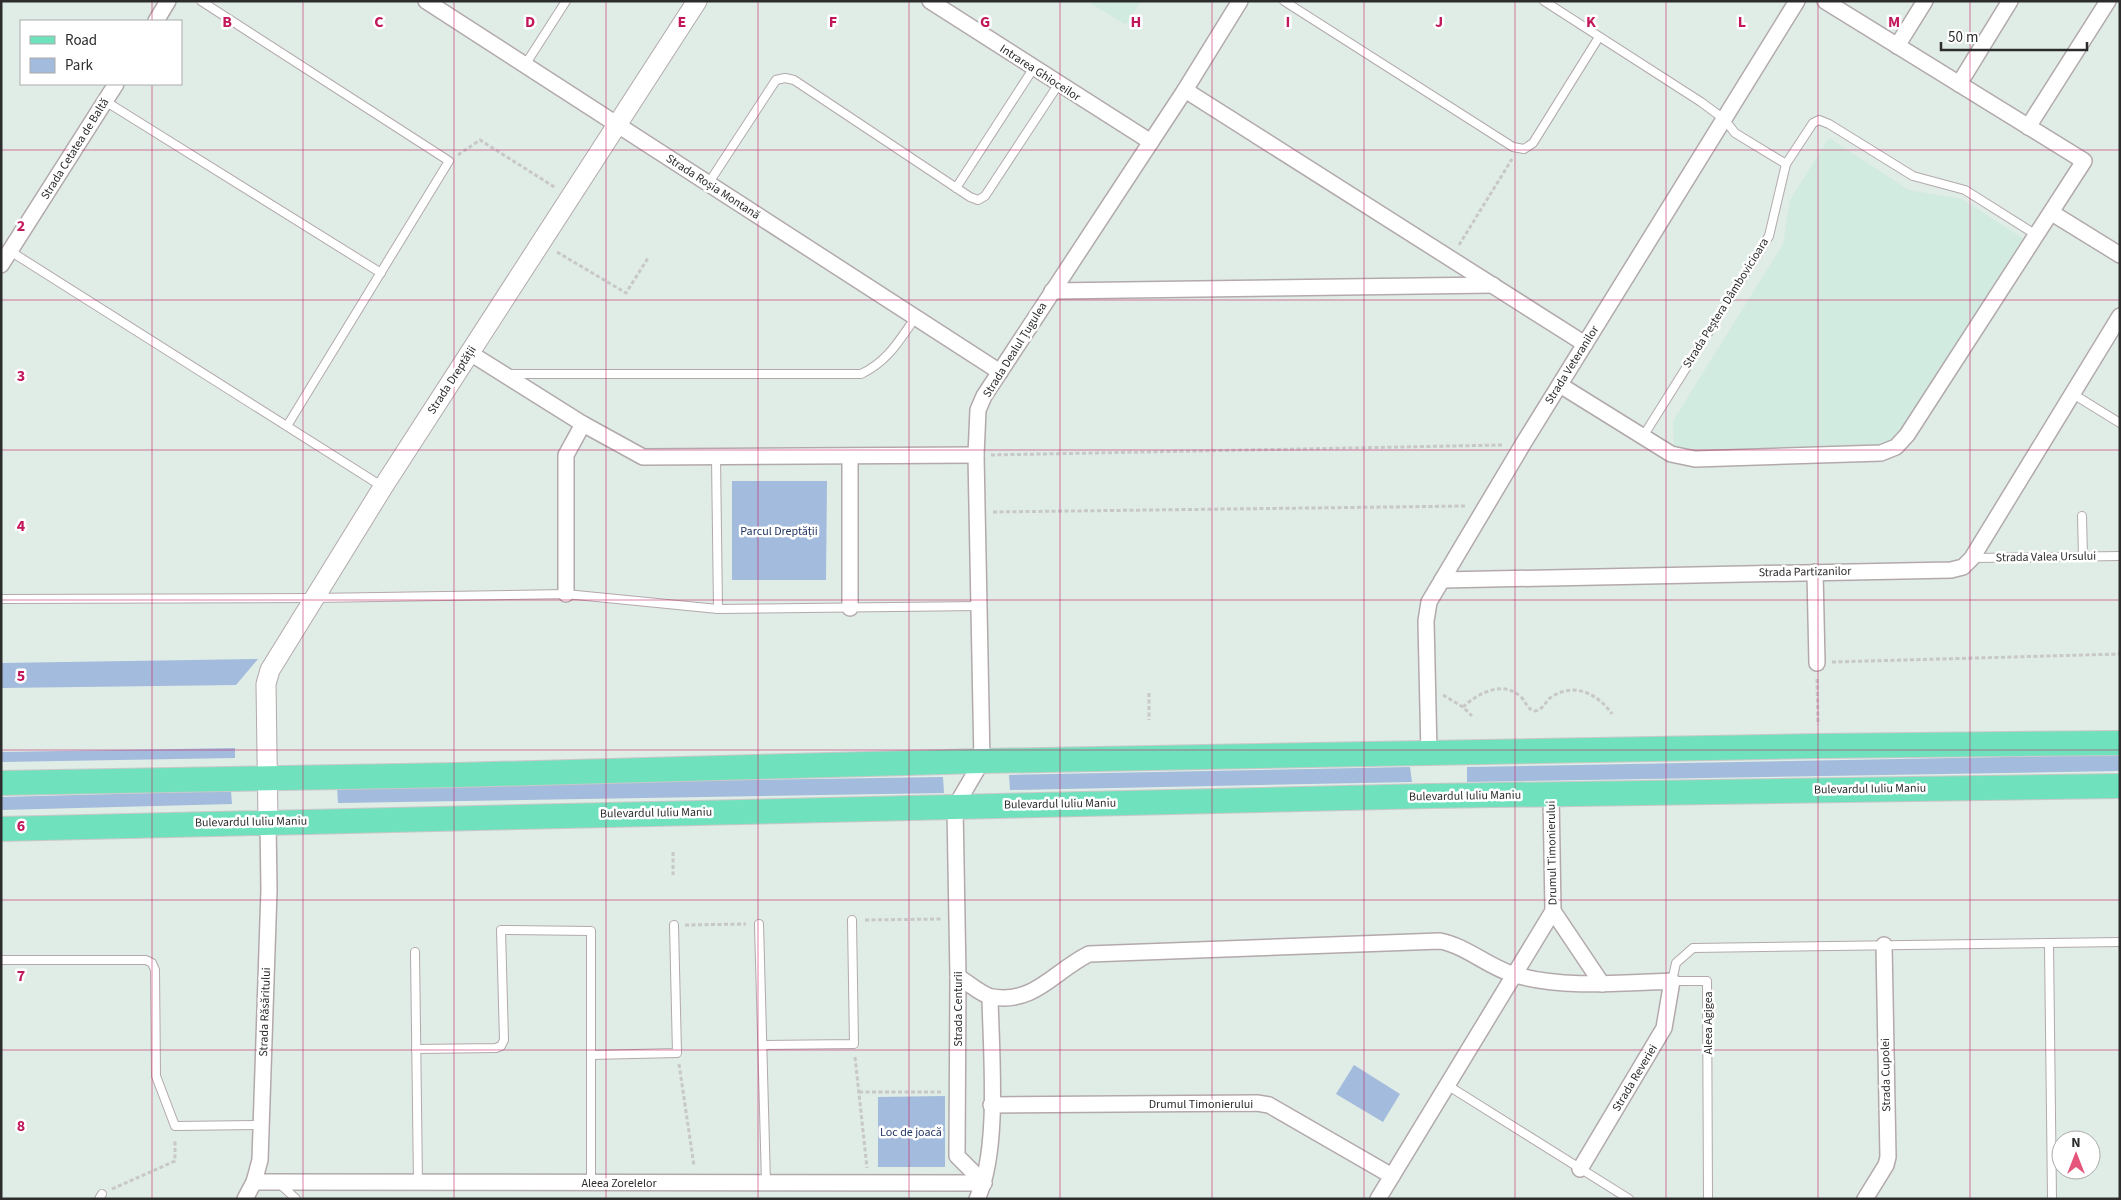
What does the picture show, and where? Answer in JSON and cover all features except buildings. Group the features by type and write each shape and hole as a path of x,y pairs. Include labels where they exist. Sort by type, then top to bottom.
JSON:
{"main road":[{"path":"1,783 267,779 982,760 1818,746 2120,743"},
{"name":"Bulevardul Iuliu Maniu","path":"1,829 268,821 955,806 1551,794 2120,786"}],"street":[{"path":"157,20 168,1"},
{"name":"Strada Roșia Montană","path":"426,1 1000,372"},
{"name":"Strada Dreptății","path":"268,821 267,677 313,598 383,487 697,1"},
{"name":"Strada Dealul Țugulea","path":"982,760 976,456 978,410 1000,372 1185,90 1240,1"},
{"name":"Strada Veteranilor","path":"1429,753 1426,612 1442,580 1523,444 1797,1"},
{"path":"1560,384 1642,438 1671,454 1695,459 1881,453 1896,447 1907,435 2038,236 2084,161 1825,1"},
{"path":"1897,46 1925,1"},
{"path":"1959,84 2010,1"},
{"path":"2028,127 2108,1"},
{"name":"Intrarea Ghioceilor","path":"938,4 1033,69 1151,142"},
{"name":"Strada Cetatea de Baltă","path":"1,265 115,85"},
{"path":"1185,90 1585,344"},
{"path":"2052,213 2120,256"},
{"path":"1052,291 1493,285"},
{"name":"Strada Partizanilor","path":"1442,580 1951,570 1963,566 1972,558 2120,316"},
{"path":"470,353 583,424 643,457 976,456"},
{"path":"566,594 566,456 583,424"},
{"path":"850,457 850,608"},
{"path":"1814,572 1817,663"},
{"path":"955,806 982,760"},
{"name":"Drumul Timonierului","path":"1551,794 1553,911"},
{"name":"Strada Centurii","path":"955,806 958,976 957,1156 984,1183"},
{"name":"Strada Răsăritului","path":"245,1199 254,1182 260,1160 269,890 268,821"},
{"path":"1378,1199 1553,911 1602,984"},
{"name":"Aleea Agigea","path":"990,997 1025,996 1038,989 1070,963 1089,954 1440,941 1454,944 1492,966 1514,974 1551,980 1602,984 1672,981"},
{"name":"Strada Cupolei","path":"1865,1199 1884,1170 1888,1157 1884,946"},
{"path":"958,976 990,997 991,1105 989,1157 984,1183 977,1199"},
{"name":"Strada Reveriei","path":"1580,1169 1664,1028 1672,981"},
{"name":"Drumul Timonierului","path":"991,1105 1257,1103 1269,1105 1392,1176"},
{"name":"Aleea Zorelelor","path":"254,1182 984,1183"}],"lane":[{"path":"201,1 449,161 287,426"},
{"path":"525,65 566,1"},
{"path":"1284,1 1521,149 1533,143 1599,37"},
{"path":"1544,1 1724,119 1735,133 1786,164"},
{"path":"956,188 1033,69"},
{"path":"708,184 776,80 784,78 794,80 956,188 978,200 985,196 1058,85"},
{"path":"105,101 381,273"},
{"name":"Strada Peștera Dâmbovicioara","path":"1642,438 1769,236 1786,164 1813,123 1819,120 1829,124 1913,176 1965,190 2038,236"},
{"path":"10,251 383,487"},
{"path":"503,374 861,374 875,368 887,357 915,318"},
{"path":"2073,394 2120,423"},
{"path":"716,457 718,609"},
{"path":"2082,516 2082,556"},
{"name":"Strada Valea Ursului","path":"1972,558 2120,556"},
{"path":"1,599 313,598 566,594 718,609 980,606"},
{"path":"763,1045 854,1044 852,920"},
{"path":"760,924 766,1183"},
{"path":"591,1055 677,1053 674,925"},
{"path":"416,1049 501,1046 504,1040 502,930 591,930 591,1183"},
{"path":"1672,981 1676,963 1693,948 2120,942"},
{"path":"2049,944 2052,1199"},
{"path":"415,952 418,1183"},
{"path":"1,960 146,960 152,963 155,970 156,1076 175,1126 262,1126"},
{"name":"Aleea Agigea","path":"1672,981 1707,981 1708,1199"},
{"path":"1447,1085 1630,1199"},
{"path":"279,1183 296,1199"}],"path":[{"path":"449,161 480,140 570,196"},
{"path":"1451,258 1521,149"},
{"path":"541,242 626,293 648,258"},
{"path":"976,456 1523,444"},
{"path":"977,512 1486,506"},
{"path":"1818,746 1817,663 2120,654"},
{"path":"1463,707 1472,698 1492,689 1513,692 1522,698 1527,707 1535,711 1544,706 1552,696 1570,691 1580,691 1589,692 1598,697 1612,714"},
{"path":"1149,694 1149,720"},
{"path":"1428,695 1445,695 1463,707 1472,716"},
{"path":"673,852 673,875"},
{"path":"852,920 957,919"},
{"path":"674,925 760,924"},
{"path":"854,1044 869,1182"},
{"path":"677,1053 697,1183"},
{"path":"859,1092 957,1092"},
{"path":"101,1196 175,1161 175,1126"}],"shaded area":[{"path":"1087,1 1141,1 1126,25"},
{"path":"1829,138 1909,190 1962,199 2024,239 1907,427 1896,439 1870,448 1674,450 1673,421 1783,244 1790,200"}],"green space":[{"name":"Parcul Dreptății","path":"732,481 827,481 826,580 732,580"},
{"path":"258,659 236,685 1,688 1,663"},
{"path":"235,748 235,758 1,762 1,752"},
{"path":"2120,755 2120,771 1467,782 1467,767"},
{"path":"1410,767 1412,782 1010,790 1009,775"},
{"path":"943,777 944,793 338,803 337,786"},
{"path":"231,791 232,804 1,810 1,797"},
{"path":"1354,1065 1400,1094 1383,1122 1336,1094"},
{"name":"Loc de joacă","path":"945,1096 945,1167 878,1167 878,1097"}]}
